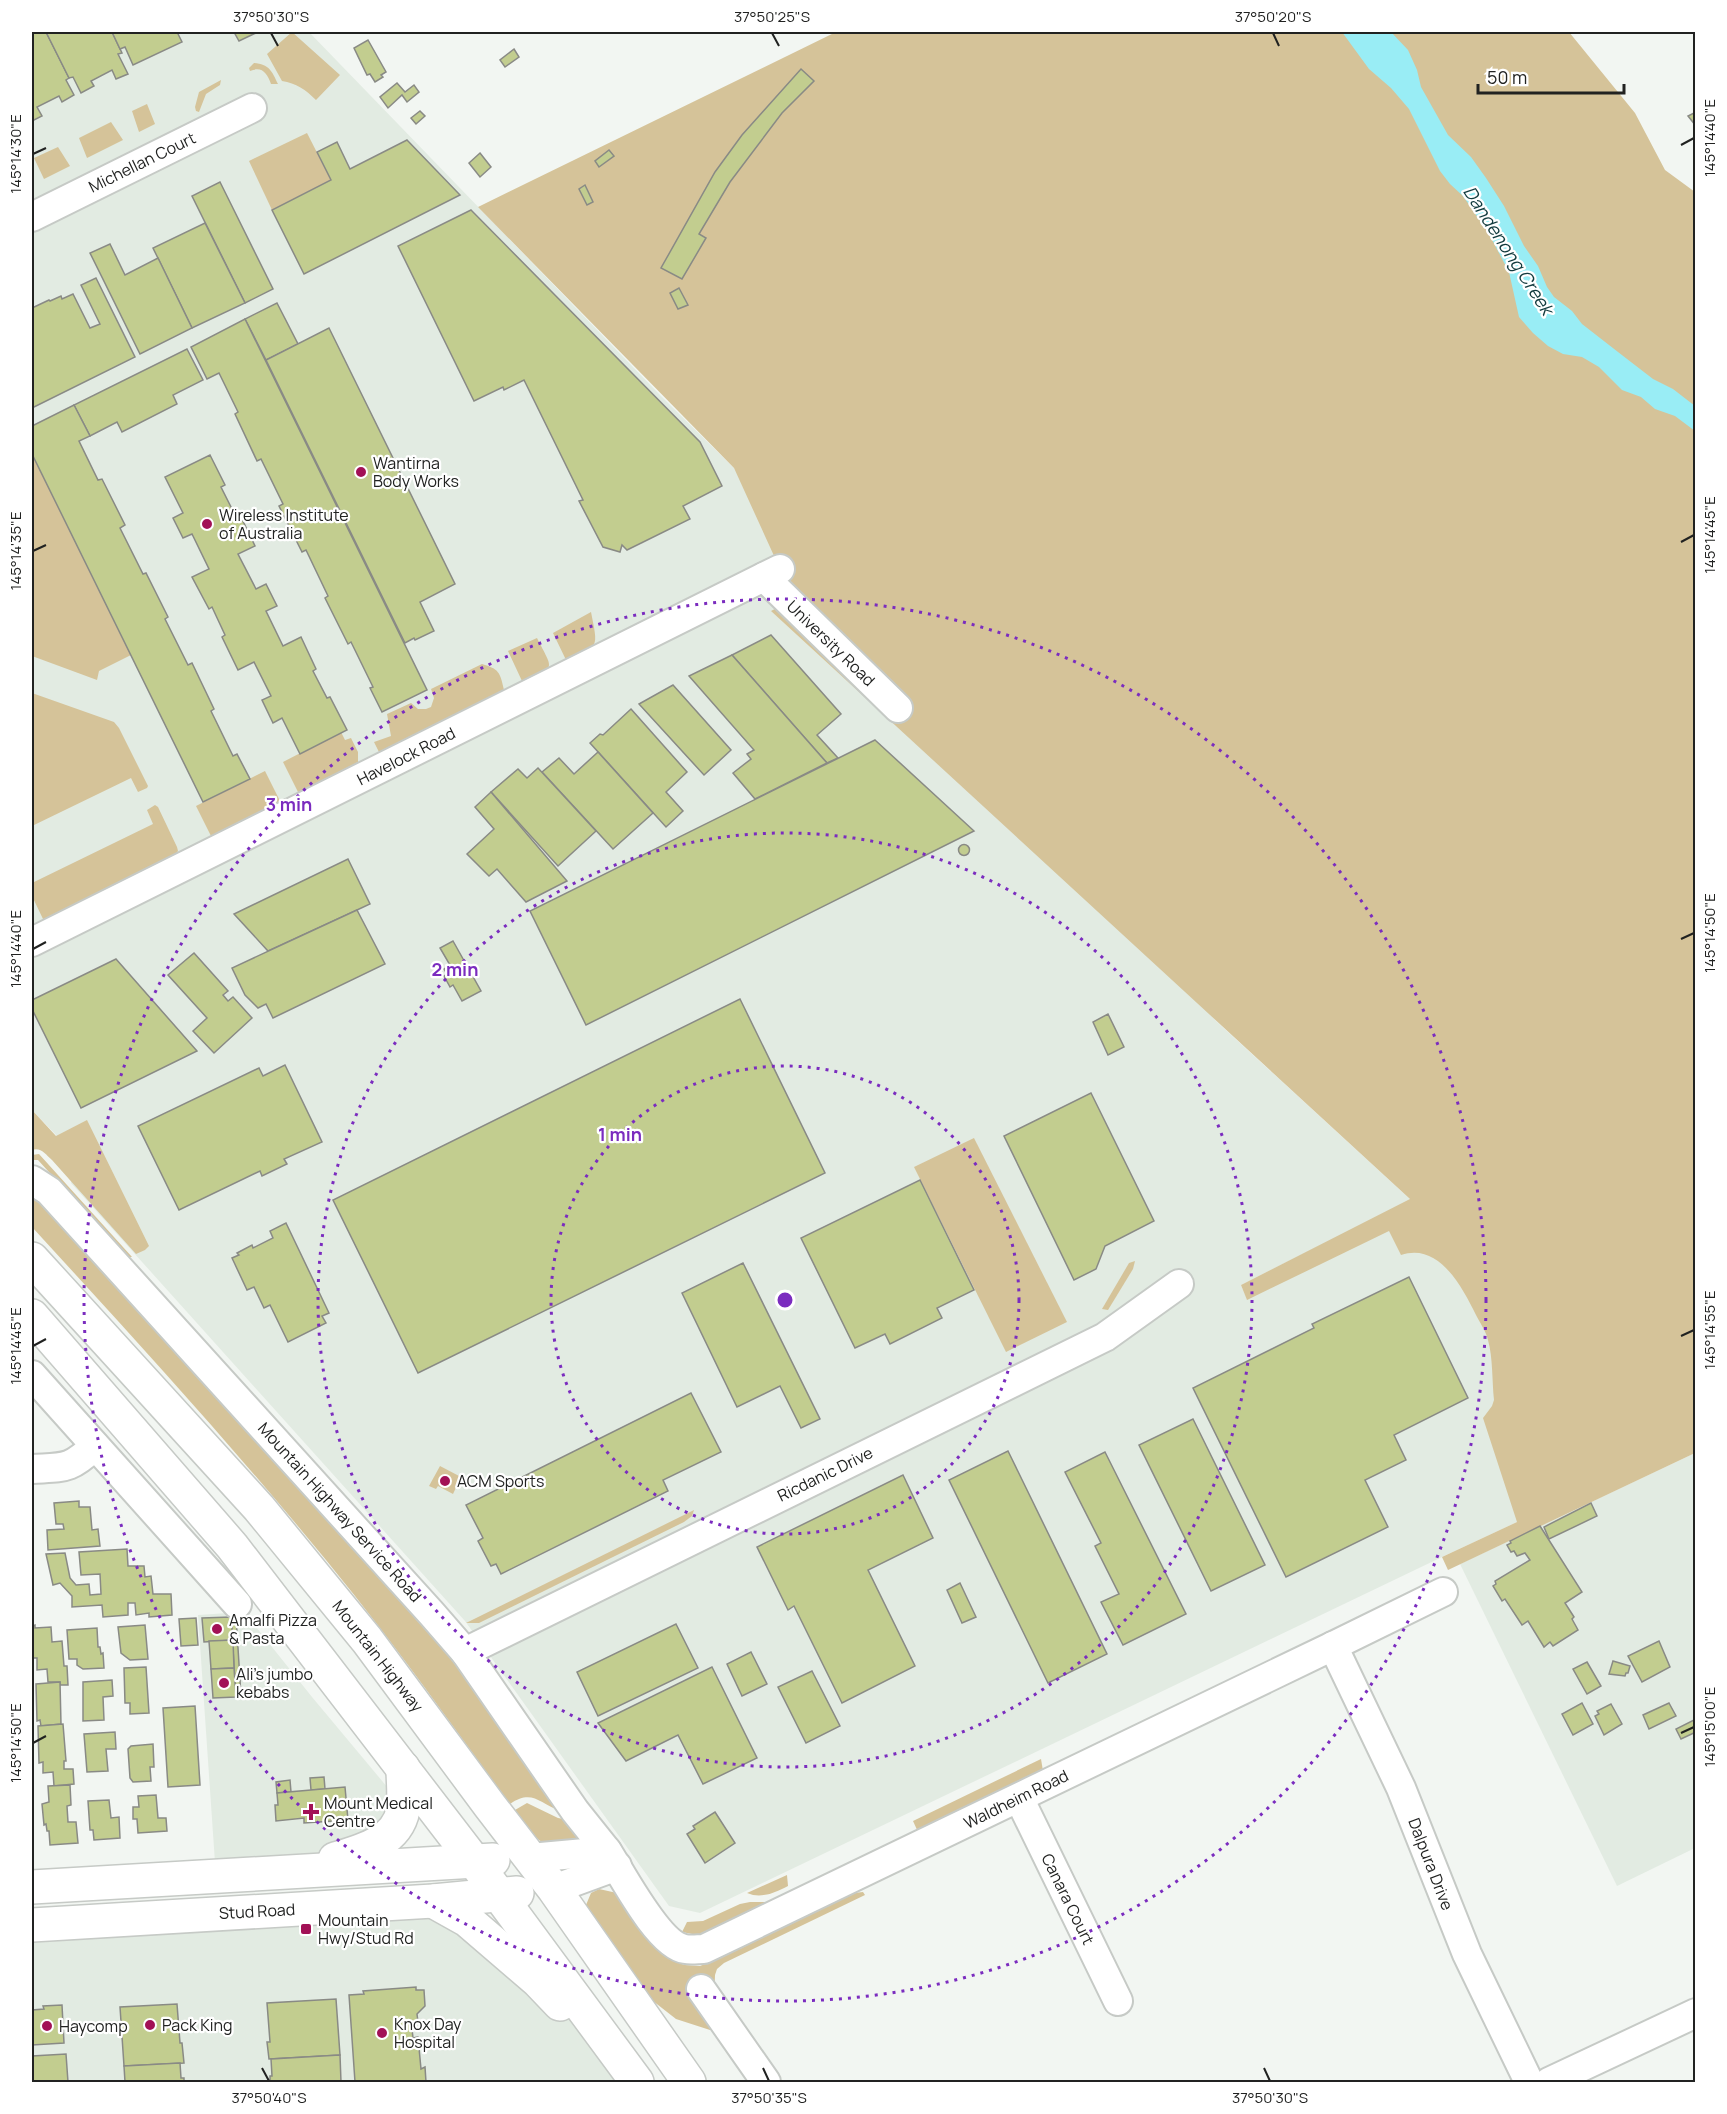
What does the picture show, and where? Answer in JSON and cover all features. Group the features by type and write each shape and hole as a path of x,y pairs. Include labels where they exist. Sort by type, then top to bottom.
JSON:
{"main road":[{"name":"Mountain Highway","path":"32,1259 259,1508 367,1640 554,1889 689,2082"},
{"path":"32,1316 232,1546 500,1895 637,2082"},
{"path":"259,1508 304,1595 305,1614 299,1632"},
{"path":"300,1872 369,1848 387,1837 396,1826 403,1810 403,1767"},
{"path":"32,1887 530,1858"},
{"path":"166,1880 202,1892 211,1899 217,1913"},
{"name":"Stud Road","path":"32,1925 434,1901 554,1889"},
{"path":"434,1901 460,1915 538,1981 637,2082"}],"street":[{"name":"Michellan Court","path":"32,217 252,108"},
{"name":"University Road","path":"772,573 898,708"},
{"name":"Havelock Road","path":"32,942 772,573"},
{"name":"Mountain Highway Service Road","path":"40,1185 465,1652 566,1799 612,1859"},
{"name":"Ricdanic Drive","path":"465,1652 1105,1336 1179,1284"},
{"path":"32,1375 237,1604"},
{"path":"32,1469 69,1466 79,1462 95,1446"},
{"name":"Waldheim Road","path":"612,1859 649,1919 667,1938 683,1949 704,1949 1443,1592"},
{"name":"Dalpura Drive","path":"1333,1646 1401,1788 1467,1954 1528,2082"},
{"name":"Canara Court","path":"1019,1798 1118,2001"},
{"path":"530,1858 612,1859"},
{"path":"554,1889 612,1859"},
{"path":"701,1989 766,2082"},
{"path":"1549,2082 1695,2013"}],"shaded area":[{"path":"32,32 309,32 661,396 734,468 741,481 1216,1021 1411,1200 1241,1285 1247,1299 1460,1195 1695,1439 1442,1557 700,1913 669,1906 465,1621 71,1183 73,1170 56,1135 32,1110"},
{"path":"292,32 340,75 316,100 292,83 282,81 267,54"},
{"path":"836,32 1569,32 1635,113 1665,170 1695,192 1695,1453 1448,1570 1442,1557 1517,1522 1483,1418 1494,1400 1490,1347 1483,1327 1456,1280 1438,1261 1427,1255 1415,1253 1401,1255 1389,1231 1247,1300 1241,1285 1410,1199 771,611 798,597 780,569 734,468 478,207"},
{"path":"254,63 269,69 278,84 271,84 261,70 250,71 249,68"},
{"path":"221,80 220,85 206,94 199,112 196,111 199,92"},
{"path":"147,104 155,124 139,132 132,111"},
{"path":"111,122 123,140 87,158 79,138"},
{"path":"307,133 331,180 272,210 249,161"},
{"path":"58,147 70,166 44,179 34,158"},
{"path":"32,454 131,655 99,671 97,680 32,656"},
{"path":"591,612 595,633 594,644 591,649 567,662 553,633"},
{"path":"537,638 549,666 543,673 525,683 508,651"},
{"path":"482,664 498,672 504,690 501,694 382,753 379,752 374,742 391,736 387,714 411,703 418,709 431,707 434,698 431,689"},
{"path":"32,693 114,722 147,788 138,792 131,778 32,826"},
{"path":"341,732 345,740 351,738 358,752 358,762 301,794 298,792 283,762"},
{"path":"265,771 280,801 277,805 212,838 196,806"},
{"path":"155,805 177,847 178,851 175,855 43,919 32,896 32,883 153,824 147,810"},
{"path":"32,1110 56,1136 87,1120 149,1246 145,1250 136,1254 45,1153 32,1150"},
{"path":"974,1138 1067,1322 1006,1352 914,1167"},
{"path":"39,1154 132,1257 126,1257 38,1160 32,1160 32,1155"},
{"path":"32,1191 456,1664 560,1811 530,1798 510,1804 395,1647 316,1548 196,1408 32,1227"},
{"path":"1135,1261 1133,1269 1108,1310 1102,1309 1129,1263"},
{"path":"1695,1453 1695,1848 1617,1886 1460,1564"},
{"name":"ACM Sports","path":"440,1466 461,1477 453,1494 438,1486 436,1489 429,1486"},
{"path":"694,1510 692,1516 684,1522 479,1623 466,1623"},
{"path":"244,1612 403,1806 382,1841 216,1877 198,1615"},
{"path":"1041,1759 1043,1771 918,1832 913,1821"},
{"path":"527,1803 558,1818 569,1820 587,1846 551,1845 538,1839 515,1810"},
{"path":"787,1875 788,1886 778,1891 762,1895 747,1893"},
{"path":"599,1889 617,1893 627,1903 662,1953 673,1961 700,1966 854,1893 863,1892 865,1895 724,1963 717,1969 713,2029 710,2030 676,2019 653,2001 586,1905 591,1893"},
{"path":"433,1901 485,1936 637,2082 32,2082 32,1925"},
{"path":"770,1902 708,1933 697,1935 682,1932 687,1922 703,1921 740,1904"}],"water":[{"name":"Dandenong Creek","path":"1342,32 1391,32 1408,50 1417,70 1421,87 1448,135 1471,157 1486,178 1554,297 1572,311 1582,324 1618,352 1653,379 1673,389 1695,406 1695,431 1675,416 1655,409 1641,397 1622,390 1599,367 1582,357 1563,354 1548,346 1533,333 1519,317 1509,272 1488,232 1463,196 1440,171 1409,109 1391,88 1369,69"}],"building":[{"path":"32,32 46,32 69,78 66,80 74,95 62,102 59,96 37,107 42,116 32,121"},
{"path":"46,32 112,32 122,53 118,54 128,74 116,79 112,70 91,81 94,86 81,93 73,77 69,78"},
{"path":"112,32 177,32 182,42 133,65 125,47 120,49"},
{"path":"234,32 258,32 239,41"},
{"path":"368,40 386,72 375,82 370,74 367,75 354,48"},
{"path":"514,49 519,57 505,67 500,60"},
{"path":"801,69 814,81 782,113 730,182 699,234 706,238 682,279 661,268 715,172 742,135"},
{"path":"397,83 405,92 414,85 419,92 407,102 402,95 388,108 380,97"},
{"path":"420,111 425,116 416,124 411,118"},
{"path":"1696,112 1696,126 1688,116"},
{"path":"407,140 460,195 304,274 272,210 331,180 317,152 337,142 350,169"},
{"path":"609,150 614,156 599,167 595,161"},
{"path":"480,153 491,167 480,177 469,163"},
{"path":"220,182 273,289 245,303 192,196"},
{"path":"585,185 593,202 587,205 579,189"},
{"path":"471,210 700,442 722,486 683,506 690,519 627,550 622,545 620,552 603,547 579,501 583,500 524,380 474,401 398,246"},
{"path":"205,223 245,303 192,328 153,248"},
{"path":"110,244 125,275 158,258 192,328 140,354 90,253"},
{"path":"96,278 135,357 32,408 32,308 49,300 61,296 62,299 73,294 90,328 100,324 81,285"},
{"path":"679,288 688,305 678,309 670,293"},
{"path":"277,303 298,344 266,360 245,319"},
{"path":"245,319 427,690 382,712 370,688 373,687 351,642 348,644 325,598 328,596 306,550 302,552 279,506 283,504 261,459 257,461 235,414 238,412 219,373 207,379 191,347"},
{"name":"Wantirna Body Works","path":"329,328 455,584 420,602 434,631 405,643 266,360"},
{"path":"187,349 203,380 173,395 177,404 122,432 117,422 90,436 74,405"},
{"path":"74,405 90,436 79,441 98,480 102,479 125,525 120,528 168,617 165,619 188,665 192,663 214,709 211,711 233,756 237,754 250,779 203,802 32,454 32,426"},
{"path":"210,455 225,485 221,487 236,517 240,515 255,546 238,554 256,589 266,584 277,606 266,611 283,646 301,637 316,669 313,671 347,730 300,754 282,718 273,723 262,700 271,696 254,662 238,670 222,637 225,635 212,607 209,609 192,577 209,569 192,534 183,538 173,518 183,513 165,477"},
{"path":"771,635 841,714 817,735 838,758 827,763 732,655"},
{"path":"732,655 827,763 755,799 733,773 751,759 747,754 754,750 689,676"},
{"path":"673,685 731,750 704,775 639,704"},
{"path":"631,709 687,772 666,792 683,811 666,827 590,743 600,734 603,735"},
{"path":"875,740 974,831 586,1025 530,911"},
{"path":"598,752 653,813 613,849 542,772 559,758 574,774"},
{"path":"538,768 596,831 558,866 491,792 518,769 527,778"},
{"path":"491,792 567,881 526,902 497,869 489,876 467,854 494,829 475,807"},
{"path":"964,845 968,846 968,854 964,855 960,854 959,850 960,846"},
{"path":"348,859 370,904 268,951 234,914"},
{"path":"357,910 385,964 273,1018 266,1004 258,1008 245,995 232,968"},
{"path":"453,941 481,991 462,1001 453,985 450,987 444,976 447,974 444,969 450,965 440,948"},
{"path":"194,953 228,991 223,995 228,1001 233,997 252,1018 214,1053 193,1031 207,1018 168,975"},
{"path":"116,959 197,1051 81,1108 32,1009 32,1000"},
{"path":"740,999 825,1173 418,1373 333,1200"},
{"path":"1108,1014 1124,1047 1108,1055 1093,1022"},
{"path":"285,1065 322,1142 284,1159 287,1164 262,1176 260,1171 179,1210 138,1126 259,1068 263,1076"},
{"path":"1091,1093 1154,1221 1105,1246 1096,1269 1074,1280 1004,1136"},
{"path":"920,1180 974,1290 937,1308 942,1318 890,1344 885,1334 855,1348 801,1238"},
{"path":"286,1223 329,1313 322,1316 326,1323 288,1342 270,1305 264,1308 254,1287 247,1290 232,1258 252,1245 253,1248 273,1238 270,1231"},
{"path":"743,1263 820,1419 801,1428 780,1386 737,1407 682,1293"},
{"path":"1409,1277 1468,1398 1394,1435 1406,1460 1365,1480 1388,1527 1286,1577 1193,1388 1314,1328 1312,1324"},
{"path":"691,1393 721,1452 663,1480 668,1491 501,1574 496,1564 491,1566 478,1541 483,1538 466,1505"},
{"path":"1193,1419 1265,1565 1211,1591 1139,1445"},
{"path":"1008,1451 1107,1654 1048,1683 949,1480"},
{"path":"1105,1452 1186,1614 1123,1645 1101,1602 1119,1594 1095,1546 1101,1543 1065,1472"},
{"path":"903,1475 933,1538 868,1570 915,1666 842,1703 794,1606 788,1610 757,1547"},
{"path":"79,1501 79,1507 90,1507 92,1530 98,1529 100,1546 48,1550 47,1530 64,1529 63,1524 56,1524 54,1503"},
{"path":"1591,1503 1597,1516 1549,1539 1544,1527"},
{"path":"1540,1526 1582,1592 1565,1603 1574,1617 1572,1619 1578,1630 1553,1646 1550,1642 1544,1647 1528,1621 1522,1625 1505,1599 1502,1601 1493,1586 1496,1584 1495,1581 1530,1560 1525,1553 1517,1556 1514,1551 1511,1552 1507,1545 1511,1543 1510,1541"},
{"path":"127,1549 128,1566 144,1566 145,1577 151,1576 153,1594 171,1594 172,1615 149,1617 149,1613 136,1615 135,1603 128,1603 128,1615 103,1617 102,1605 72,1607 72,1596 60,1583 53,1585 46,1554 65,1553 70,1578 76,1585 89,1584 90,1595 101,1594 100,1574 81,1575 79,1552"},
{"path":"960,1583 976,1617 962,1623 947,1590"},
{"path":"236,1616 241,1696 236,1697 231,1617"},
{"name":"Amalfi Pizza & Pasta","path":"231,1617 233,1640 204,1642 202,1618"},
{"path":"196,1618 198,1645 181,1646 179,1619"},
{"path":"676,1624 698,1668 598,1716 577,1672"},
{"path":"35,1625 35,1628 51,1627 52,1642 62,1641 68,1685 48,1682 47,1669 37,1670 37,1658 33,1658 32,1644 32,1626"},
{"path":"145,1625 148,1659 130,1660 121,1653 118,1627"},
{"path":"97,1628 98,1647 100,1647 101,1654 103,1653 104,1668 83,1669 77,1665 77,1659 69,1659 67,1630"},
{"path":"233,1640 234,1668 211,1669 209,1641"},
{"path":"1659,1641 1670,1667 1642,1682 1628,1656"},
{"path":"751,1652 767,1684 742,1696 727,1664"},
{"path":"1613,1661 1630,1666 1625,1676 1609,1674"},
{"path":"1587,1662 1601,1686 1587,1694 1573,1669"},
{"path":"146,1667 149,1713 130,1714 130,1703 125,1703 124,1668"},
{"path":"712,1667 757,1758 703,1784 678,1735 626,1761 598,1723"},
{"name":"Ali’s jumbo kebabs","path":"234,1668 236,1697 213,1698 211,1669"},
{"path":"812,1671 840,1726 806,1743 778,1687"},
{"path":"112,1680 113,1696 103,1697 104,1720 83,1721 83,1682"},
{"path":"60,1682 61,1724 41,1726 40,1720 37,1721 36,1684"},
{"path":"1582,1703 1593,1724 1573,1735 1562,1714"},
{"path":"1669,1703 1676,1716 1649,1729 1643,1715"},
{"path":"1611,1704 1622,1724 1604,1735 1595,1716 1599,1714 1597,1711"},
{"path":"195,1706 200,1785 168,1787 163,1708"},
{"path":"1696,1719 1696,1732 1681,1739 1676,1729"},
{"path":"63,1724 66,1761 64,1761 64,1769 73,1769 74,1784 54,1786 53,1772 43,1773 43,1762 39,1763 38,1726"},
{"path":"115,1732 116,1749 106,1749 108,1771 87,1772 84,1734"},
{"path":"153,1744 154,1767 150,1767 151,1781 133,1782 130,1778 128,1749 131,1746"},
{"path":"324,1777 325,1789 311,1790 310,1778"},
{"path":"290,1780 291,1792 277,1793 276,1782"},
{"path":"70,1785 71,1805 67,1806 68,1822 76,1822 78,1843 50,1845 49,1831 47,1831 46,1824 44,1825 42,1804 49,1802 48,1786"},
{"name":"Mount Medical Centre","path":"345,1787 348,1820 304,1823 304,1818 276,1821 277,1793"},
{"path":"156,1795 158,1818 166,1818 167,1831 138,1833 137,1819 133,1819 133,1807 139,1807 138,1796"},
{"path":"109,1800 111,1818 119,1817 120,1838 94,1840 93,1830 90,1830 88,1801"},
{"path":"715,1812 735,1843 705,1863 687,1834 695,1829 693,1826"},
{"name":"Knox Day Hospital","path":"416,1987 416,1990 424,1990 425,2006 417,2014 418,2022 412,2029 413,2038 418,2037 421,2069 425,2067 426,2082 355,2082 349,1995 364,1994 363,1991"},
{"path":"336,1999 340,2055 269,2059 267,2003"},
{"name":"Pack King","path":"177,2004 184,2063 124,2066 120,2007"},
{"name":"Haycomp","path":"62,2005 64,2043 32,2045 32,2010 44,2009 43,2006"},
{"name":"Haycomp","path":"66,2054 68,2082 32,2082 32,2056"},
{"path":"340,2055 341,2082 270,2082 271,2059"},
{"path":"180,2063 181,2078 184,2078 184,2082 125,2082 124,2066"}],"place":[{"name":"Wantirna Body Works","path":"361,472"},
{"name":"Wireless Institute of Australia","path":"207,524"},
{"name":"ACM Sports","path":"445,1481"},
{"name":"Amalfi Pizza & Pasta","path":"217,1629"},
{"name":"Ali’s jumbo kebabs","path":"224,1683"},
{"name":"Mount Medical Centre","path":"311,1812"},
{"name":"Mountain Hwy/Stud Rd","path":"306,1929"},
{"name":"Pack King","path":"150,2025"},
{"name":"Haycomp","path":"47,2026"},
{"name":"Knox Day Hospital","path":"382,2033"}]}
